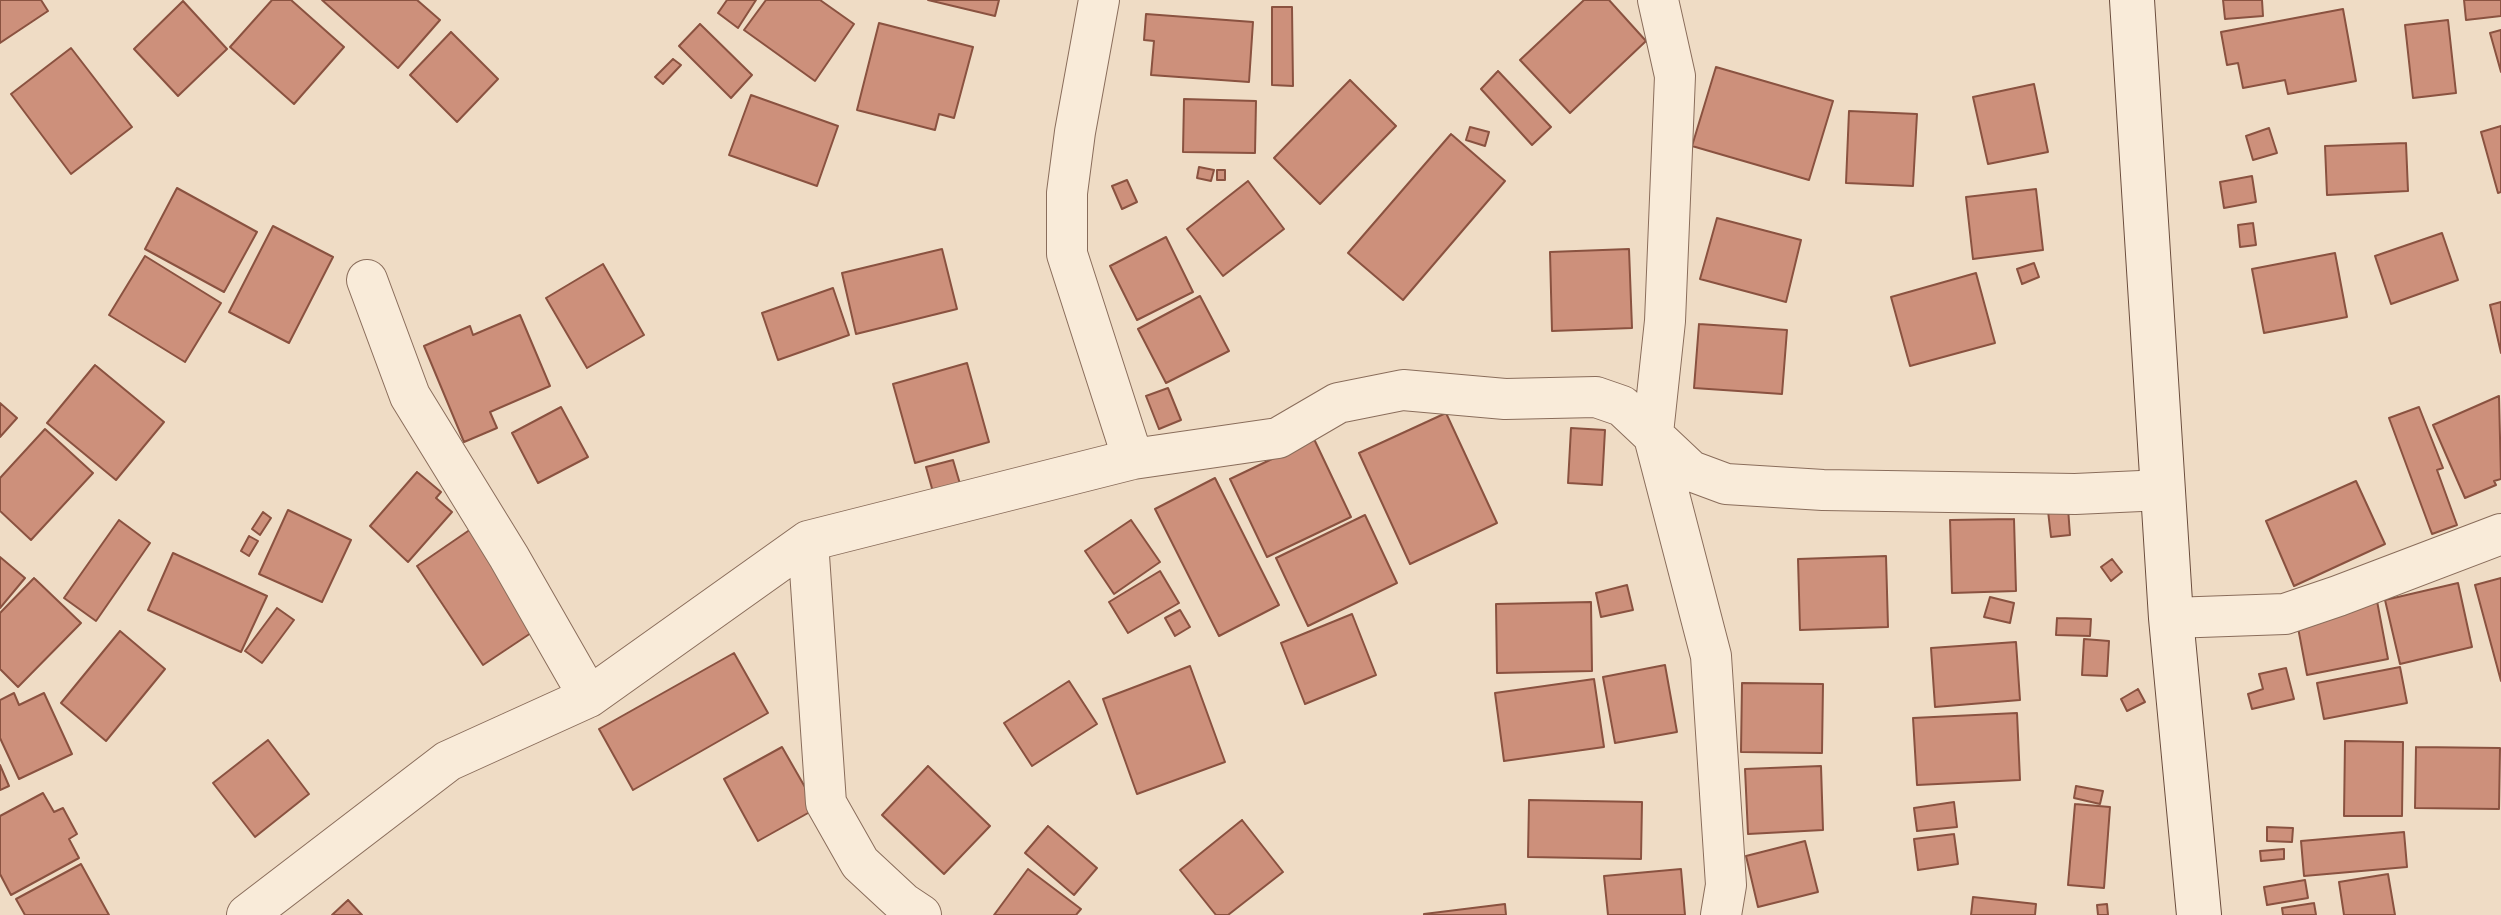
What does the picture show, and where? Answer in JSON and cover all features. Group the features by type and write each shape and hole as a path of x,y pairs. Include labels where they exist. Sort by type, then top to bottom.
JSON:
{"main road":[{"path":"2132,0 2171,618 2199,915"}],"street":[{"path":"1099,0 1067,193 1067,254 1133,459"},
{"path":"1658,0 1675,76 1665,321 1653,433 1711,656 1726,885 1721,915"},
{"path":"367,280 410,396 509,557 589,697"},
{"path":"247,915 448,761 589,697 808,541 1133,459 1278,438 1338,403 1403,390 1505,399 1596,397 1622,406 1691,471 1726,484 1823,490 2075,494 2163,490"},
{"path":"2171,618 2285,614 2501,534"},
{"path":"808,541 826,803 860,863 903,903 921,915"}],"building":[{"path":"0,0 41,0 48,11 0,43"},
{"path":"272,0 291,0 344,47 294,104 230,47"},
{"path":"322,0 417,0 440,20 398,68"},
{"path":"727,0 756,0 738,28 718,13"},
{"path":"766,0 820,0 854,24 815,81 744,30"},
{"path":"928,0 999,0 995,16"},
{"path":"1584,0 1609,0 1646,41 1570,113 1520,60"},
{"path":"2223,0 2262,0 2263,16 2225,19"},
{"path":"2464,0 2501,0 2501,16 2466,20"},
{"path":"183,1 227,49 178,96 134,49"},
{"path":"1272,7 1292,7 1293,86 1272,85"},
{"path":"2343,9 2356,81 2288,94 2285,80 2243,88 2238,63 2227,65 2221,32"},
{"path":"1146,14 1253,22 1249,82 1151,75 1154,41 1144,40"},
{"path":"2448,20 2456,93 2413,98 2405,25"},
{"path":"879,23 973,47 954,118 939,114 935,130 857,110"},
{"path":"700,24 752,75 731,98 679,46"},
{"path":"2501,30 2501,72 2490,33"},
{"path":"451,32 498,79 457,122 410,75"},
{"path":"71,48 132,127 71,174 11,94"},
{"path":"673,59 681,65 663,84 655,77"},
{"path":"1716,67 1833,101 1809,180 1692,146"},
{"path":"1498,71 1551,127 1532,145 1481,89"},
{"path":"1350,80 1396,126 1320,204 1274,158"},
{"path":"2034,84 2048,152 1988,164 1973,97"},
{"path":"751,95 838,126 817,186 729,155"},
{"path":"1184,99 1256,101 1255,153 1183,152"},
{"path":"1849,111 1917,114 1913,186 1846,183"},
{"path":"2501,126 2501,192 2498,193 2481,132"},
{"path":"1470,127 1489,132 1485,146 1466,140"},
{"path":"2269,128 2277,153 2253,160 2246,136"},
{"path":"1451,134 1505,181 1403,300 1348,253"},
{"path":"2406,143 2408,191 2327,195 2325,146"},
{"path":"1199,167 1214,170 1211,181 1197,178"},
{"path":"1217,170 1225,170 1225,180 1217,180"},
{"path":"2252,176 2256,202 2224,208 2220,182"},
{"path":"1127,180 1137,202 1122,209 1112,186"},
{"path":"1248,181 1284,229 1223,276 1187,229"},
{"path":"177,188 257,232 224,292 145,249"},
{"path":"2036,189 2043,250 1973,259 1966,197"},
{"path":"1717,218 1801,240 1786,302 1700,279"},
{"path":"2253,223 2256,245 2240,247 2238,225"},
{"path":"273,226 333,257 289,343 229,312"},
{"path":"2442,233 2458,280 2391,304 2375,256"},
{"path":"1166,237 1193,292 1137,320 1110,266"},
{"path":"942,249 957,309 856,334 842,273"},
{"path":"1629,249 1632,328 1552,331 1550,252"},
{"path":"2335,253 2347,317 2264,333 2252,269"},
{"path":"145,256 221,303 185,362 109,315"},
{"path":"2034,263 2039,277 2022,284 2017,269"},
{"path":"603,264 644,335 587,368 546,298"},
{"path":"1976,273 1995,343 1910,366 1891,297"},
{"path":"833,288 849,335 778,360 762,313"},
{"path":"1200,296 1229,351 1166,383 1138,329"},
{"path":"2501,302 2501,353 2490,305"},
{"path":"520,315 550,386 490,412 497,428 464,442 424,346 470,326 473,335"},
{"path":"1699,324 1787,330 1782,394 1694,388"},
{"path":"967,363 989,442 915,463 893,384"},
{"path":"95,365 164,422 116,480 47,423"},
{"path":"1168,388 1181,420 1159,429 1146,396"},
{"path":"2499,396 2501,479 2494,481 2496,485 2465,498 2433,425"},
{"path":"0,403 17,418 0,437"},
{"path":"561,407 588,457 538,483 512,433"},
{"path":"2419,407 2443,468 2437,470 2457,525 2432,534 2389,418"},
{"path":"1446,413 1497,523 1410,564 1359,453"},
{"path":"1571,428 1605,430 1602,485 1568,483"},
{"path":"45,429 93,473 31,540 0,511 0,478"},
{"path":"1314,439 1351,517 1267,557 1230,479"},
{"path":"953,460 960,484 933,492 926,467"},
{"path":"417,472 441,492 436,498 452,512 408,562 370,526"},
{"path":"1215,478 1279,605 1219,636 1155,509"},
{"path":"2356,481 2385,544 2294,586 2266,521"},
{"path":"2068,508 2070,535 2051,537 2048,511"},
{"path":"288,510 351,540 322,602 259,574"},
{"path":"263,512 271,518 260,535 252,529"},
{"path":"1365,515 1397,583 1308,626 1276,558"},
{"path":"2014,519 2016,591 1952,593 1950,520"},
{"path":"119,520 150,543 96,621 64,598"},
{"path":"1131,520 1160,562 1114,594 1085,551"},
{"path":"471,529 537,629 483,665 417,566"},
{"path":"249,536 258,541 249,556 241,551"},
{"path":"173,553 267,596 241,652 148,610"},
{"path":"1886,556 1888,627 1800,630 1798,559"},
{"path":"0,557 25,578 0,608"},
{"path":"2112,559 2122,572 2111,581 2101,567"},
{"path":"1160,571 1179,603 1128,633 1109,602"},
{"path":"34,578 81,623 18,687 0,669 0,613"},
{"path":"2501,578 2501,681 2475,585"},
{"path":"2458,583 2472,647 2400,664 2385,600"},
{"path":"1627,585 1633,610 1601,617 1596,593"},
{"path":"1990,597 2014,603 2010,623 1984,617"},
{"path":"2377,601 2388,659 2307,675 2296,617"},
{"path":"1591,602 1592,671 1497,673 1496,604"},
{"path":"277,608 294,620 262,663 245,651"},
{"path":"1180,610 1190,627 1175,636 1165,618"},
{"path":"1352,614 1376,675 1305,704 1281,643"},
{"path":"2057,618 2091,619 2090,636 2056,635"},
{"path":"120,631 165,669 106,741 61,703"},
{"path":"2084,639 2109,641 2107,676 2082,675"},
{"path":"2016,642 2020,700 1935,707 1931,648"},
{"path":"734,653 768,713 633,790 599,729"},
{"path":"1665,665 1677,732 1615,743 1603,677"},
{"path":"1190,666 1225,762 1137,794 1103,699"},
{"path":"2400,667 2407,703 2324,719 2317,683"},
{"path":"2286,668 2294,699 2252,709 2248,694 2263,689 2259,674"},
{"path":"1594,679 1604,747 1504,761 1495,693"},
{"path":"1069,681 1097,724 1032,766 1004,723"},
{"path":"1742,683 1823,684 1822,753 1741,752"},
{"path":"2138,689 2145,702 2127,711 2121,699"},
{"path":"14,693 19,705 44,693 72,754 19,779 0,738 0,700"},
{"path":"2017,713 2020,780 1917,785 1913,718"},
{"path":"268,740 309,794 255,837 213,783"},
{"path":"2345,741 2403,742 2402,816 2344,816"},
{"path":"782,747 817,808 758,841 724,779"},
{"path":"2416,747 2500,748 2499,809 2415,808"},
{"path":"0,765 9,786 0,790"},
{"path":"928,766 990,826 944,874 882,815"},
{"path":"1821,766 1823,830 1748,834 1745,769"},
{"path":"2076,786 2103,791 2100,804 2074,798"},
{"path":"43,793 54,812 63,808 77,834 69,839 79,858 11,895 0,874 0,816"},
{"path":"1529,800 1642,802 1641,859 1528,857"},
{"path":"1954,802 1957,827 1917,831 1914,808"},
{"path":"2075,804 2110,807 2104,888 2068,885"},
{"path":"1242,820 1283,872 1228,915 1216,915 1180,870"},
{"path":"1048,826 1097,868 1074,895 1025,853"},
{"path":"2267,827 2293,828 2292,842 2267,841"},
{"path":"2404,832 2407,867 2304,876 2301,841"},
{"path":"1954,834 1958,864 1918,870 1914,839"},
{"path":"1805,841 1818,892 1758,907 1746,856"},
{"path":"2284,849 2284,859 2261,861 2260,851"},
{"path":"81,864 109,915 25,915 16,899"},
{"path":"1028,869 1081,909 1076,915 994,915"},
{"path":"1681,869 1685,915 1608,915 1604,876"},
{"path":"2388,874 2395,915 2344,915 2339,882"},
{"path":"2305,880 2308,898 2267,905 2264,887"},
{"path":"1973,897 2036,904 2035,915 1971,915"},
{"path":"348,900 362,915 332,915"},
{"path":"2314,903 2316,915 2283,915 2282,908"},
{"path":"1505,904 1506,915 1424,915 1424,914"},
{"path":"2107,904 2108,915 2098,915 2097,905"}]}
